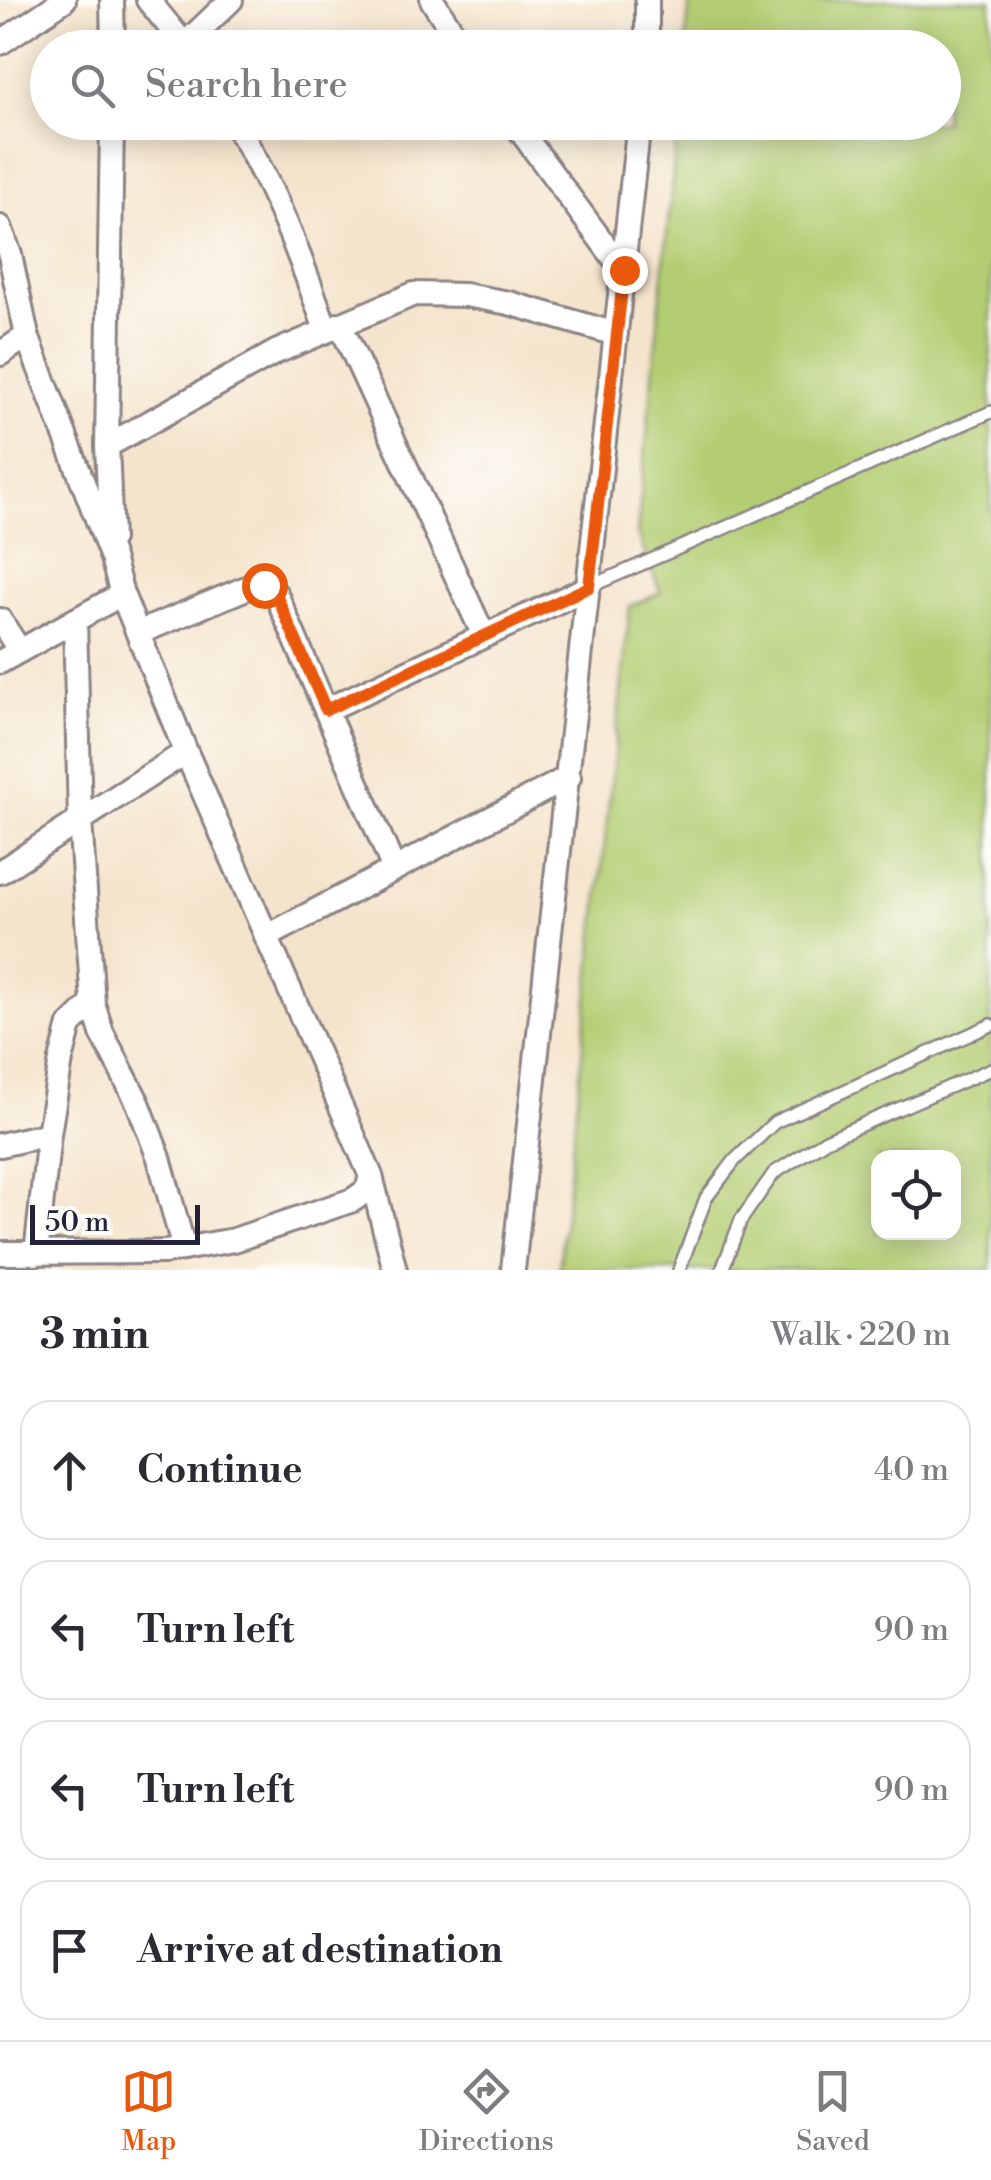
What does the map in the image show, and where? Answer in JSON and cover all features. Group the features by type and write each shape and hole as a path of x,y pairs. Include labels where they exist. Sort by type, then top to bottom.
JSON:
{"street":[{"path":"0,43 64,0"},
{"path":"112,0 113,30"},
{"path":"148,0 173,30"},
{"path":"202,30 231,0"},
{"path":"432,0 451,30"},
{"path":"647,0 647,30"},
{"path":"112,140 107,446 112,558"},
{"path":"245,140 484,636"},
{"path":"527,140 624,270"},
{"path":"513,1270 637,140"},
{"path":"0,228 10,255 26,336 112,558 122,594 186,752 370,1176 394,1270"},
{"path":"107,446 261,360 414,294 465,295 509,303 616,334"},
{"path":"0,354 26,336"},
{"path":"138,633 256,584 276,594 394,869"},
{"path":"326,710 589,587"},
{"path":"0,620 10,657 122,594"},
{"path":"75,620 80,820 93,1003 102,1034 138,1103 159,1158 184,1249"},
{"path":"1,868 186,752"},
{"path":"266,937 569,778"},
{"path":"36,1254 49,1134 70,1025 93,1003"},
{"path":"0,1145 49,1134"},
{"path":"0,1254 184,1249 234,1240 354,1200 367,1190 370,1176"}],"lane":[{"path":"589,587 991,412"},
{"path":"679,1270 706,1198 735,1160 776,1122 991,1025"},
{"path":"722,1270 742,1220 774,1172 826,1140 991,1069"}],"green space":[{"path":"690,0 991,0 991,1270 559,1270 630,606 661,593 637,533 676,140 961,140 961,30 687,30"}],"route":[{"path":"264,585 276,594 326,710 589,587 624,270"}]}
